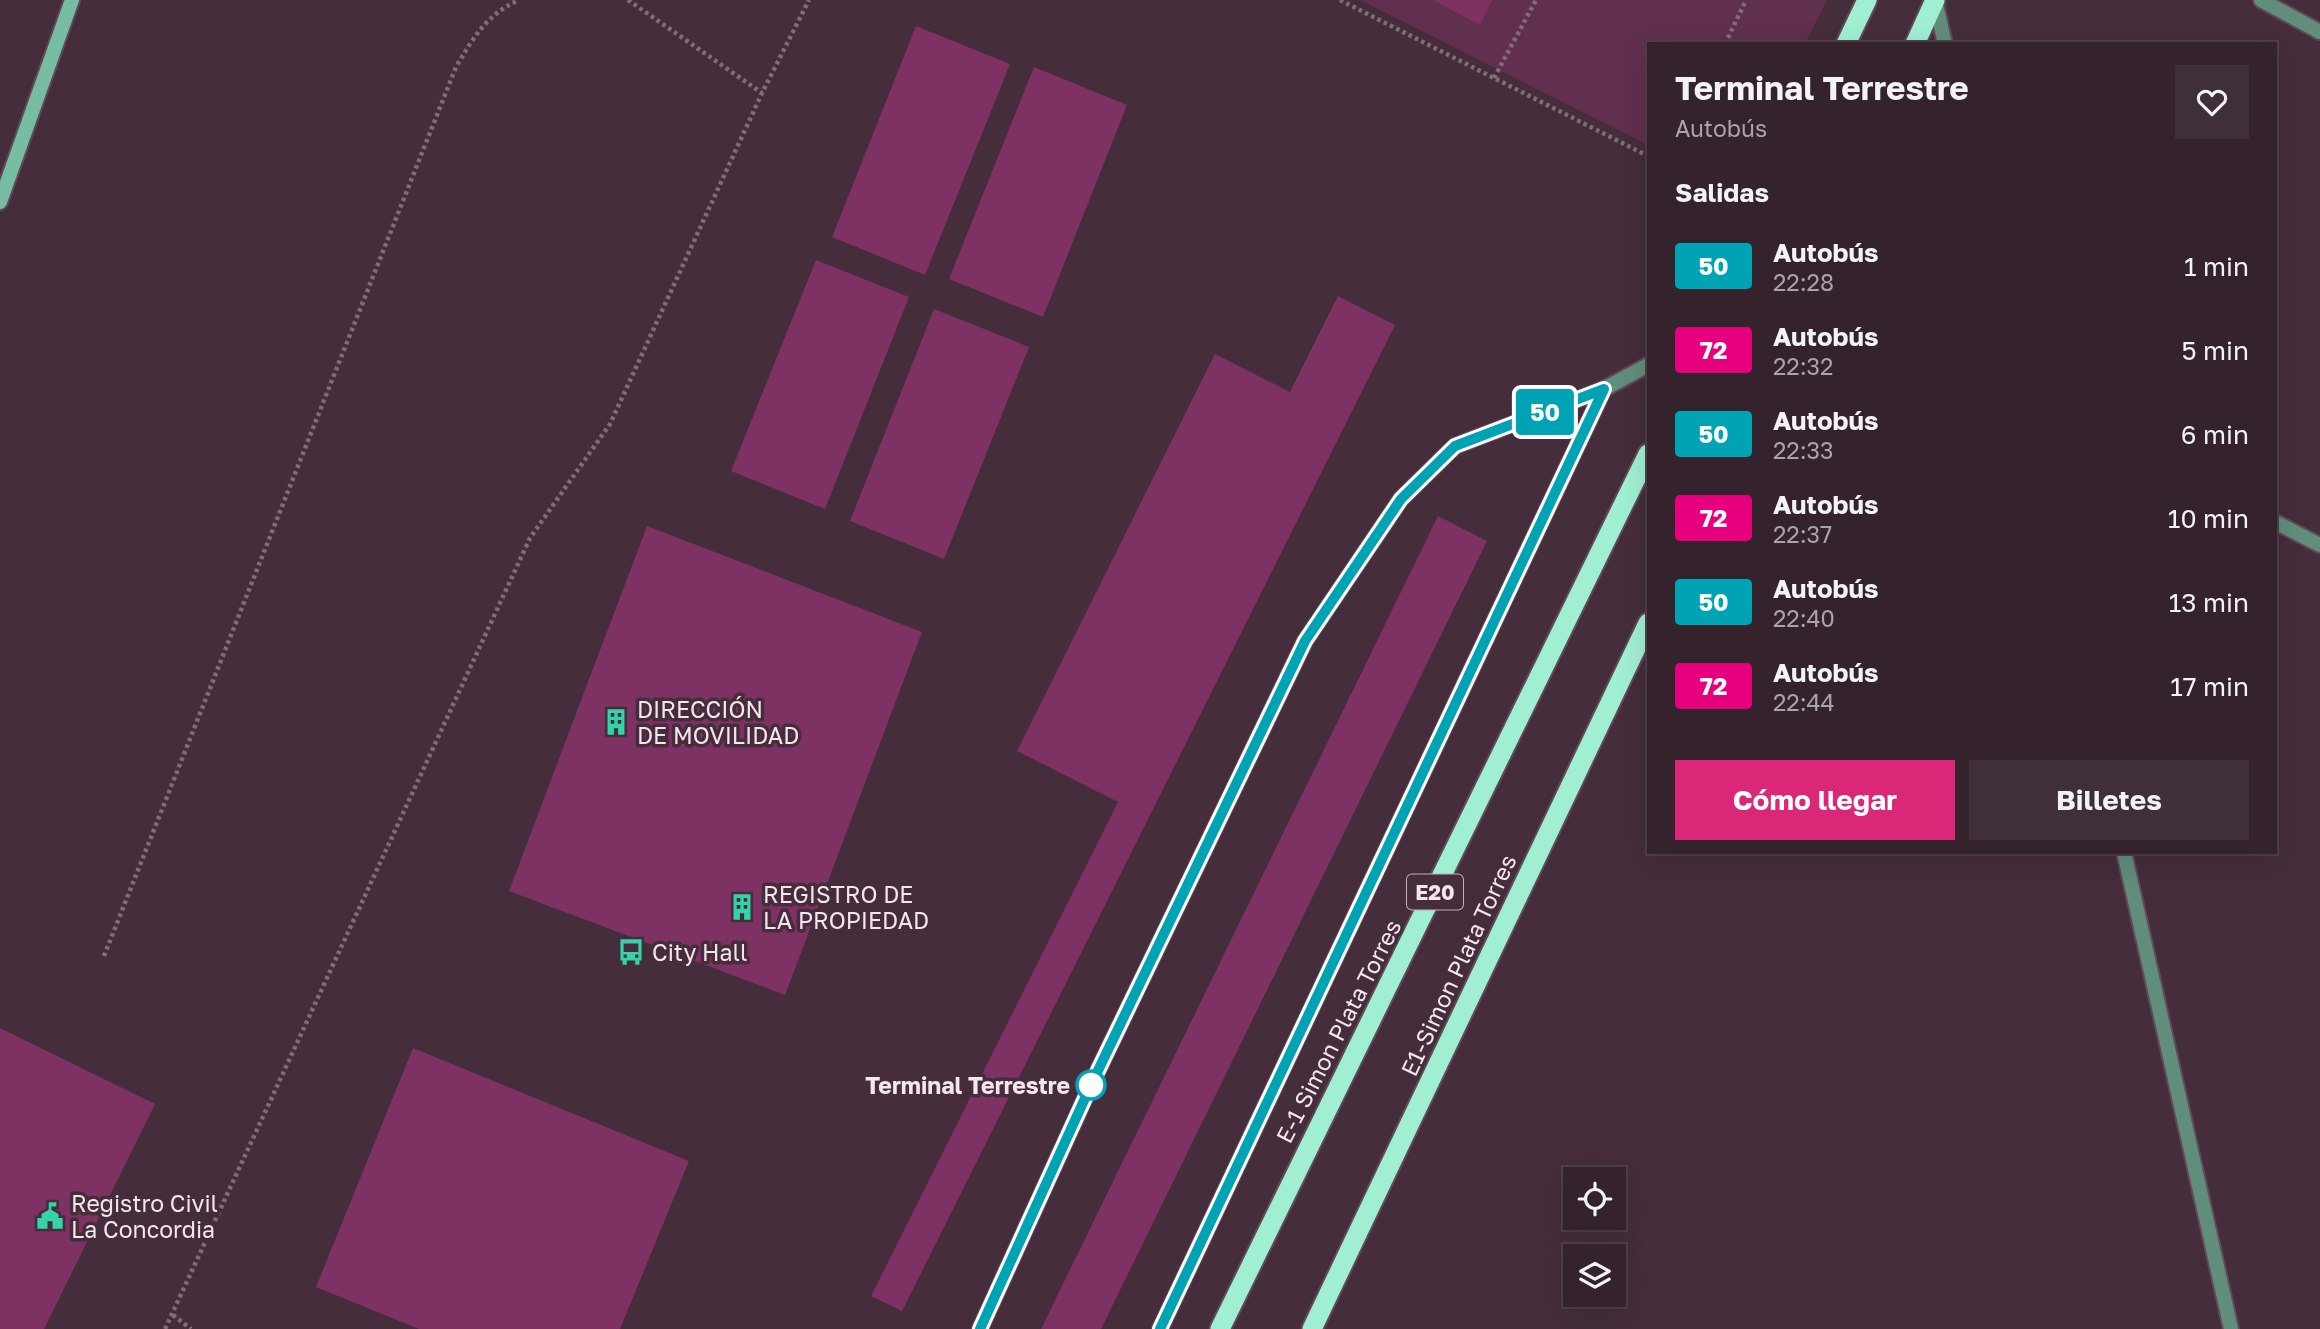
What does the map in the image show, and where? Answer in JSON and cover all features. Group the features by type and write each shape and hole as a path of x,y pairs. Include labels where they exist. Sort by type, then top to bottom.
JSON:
{"highway":[{"path":"1847,42 1867,0"},
{"path":"1916,42 1935,0"},
{"name":"E-1 Simon Plata Torres","path":"1220,1329 1647,456"},
{"name":"E1-Simon Plata Torres","path":"1312,1329 1647,625"}],"main road":[{"path":"0,202 72,0"}],"street":[{"path":"1935,0 1945,42"},
{"path":"2261,0 2320,32"},
{"path":"980,1329 1091,1085 1305,641 1401,499 1455,446 1604,389 1647,366"},
{"path":"1160,1329 1604,389"},
{"path":"2277,523 2320,545"},
{"path":"2124,854 2231,1329"}],"path":[{"path":"103,956 456,67 480,26 504,6 519,0"},
{"path":"628,0 762,93"},
{"path":"165,1329 530,538 610,424 762,93 809,0"},
{"path":"1340,0 1647,155"},
{"path":"1494,78 1536,0"},
{"path":"1726,42 1746,0"},
{"path":"173,1315 191,1329"}],"shaded area":[{"path":"1360,0 1827,0 1806,42 1647,42 1647,144"}],"building":[{"path":"1433,0 1492,0 1480,25"},
{"path":"916,26 1010,64 925,275 832,237"},
{"path":"1034,67 1127,105 1043,317 949,279"},
{"path":"816,260 909,297 825,509 731,471"},
{"name":"Terminal Terrestre","path":"1338,296 1395,325 902,1311 871,1296 1118,802 1017,751 1215,354 1290,392"},
{"path":"934,309 1029,347 944,559 850,521"},
{"path":"1438,516 1487,541 1101,1329 1041,1329"},
{"path":"647,526 922,632 785,995 509,891"},
{"name":"Registro Civil La Concordia","path":"0,1028 155,1104 44,1329 0,1329"},
{"path":"413,1048 689,1161 620,1329 419,1329 316,1287"}],"bus line":[{"name":"50","path":"980,1329 1091,1085 1305,641 1401,499 1455,446 1604,389 1160,1329"}],"place":[{"name":"DIRECCIÓN DE MOVILIDAD","path":"616,722"},
{"name":"REGISTRO DE LA PROPIEDAD","path":"742,907"},
{"name":"City Hall","path":"631,952"},
{"name":"Terminal Terrestre","path":"1091,1085"},
{"name":"Registro Civil La Concordia","path":"50,1216"}]}
